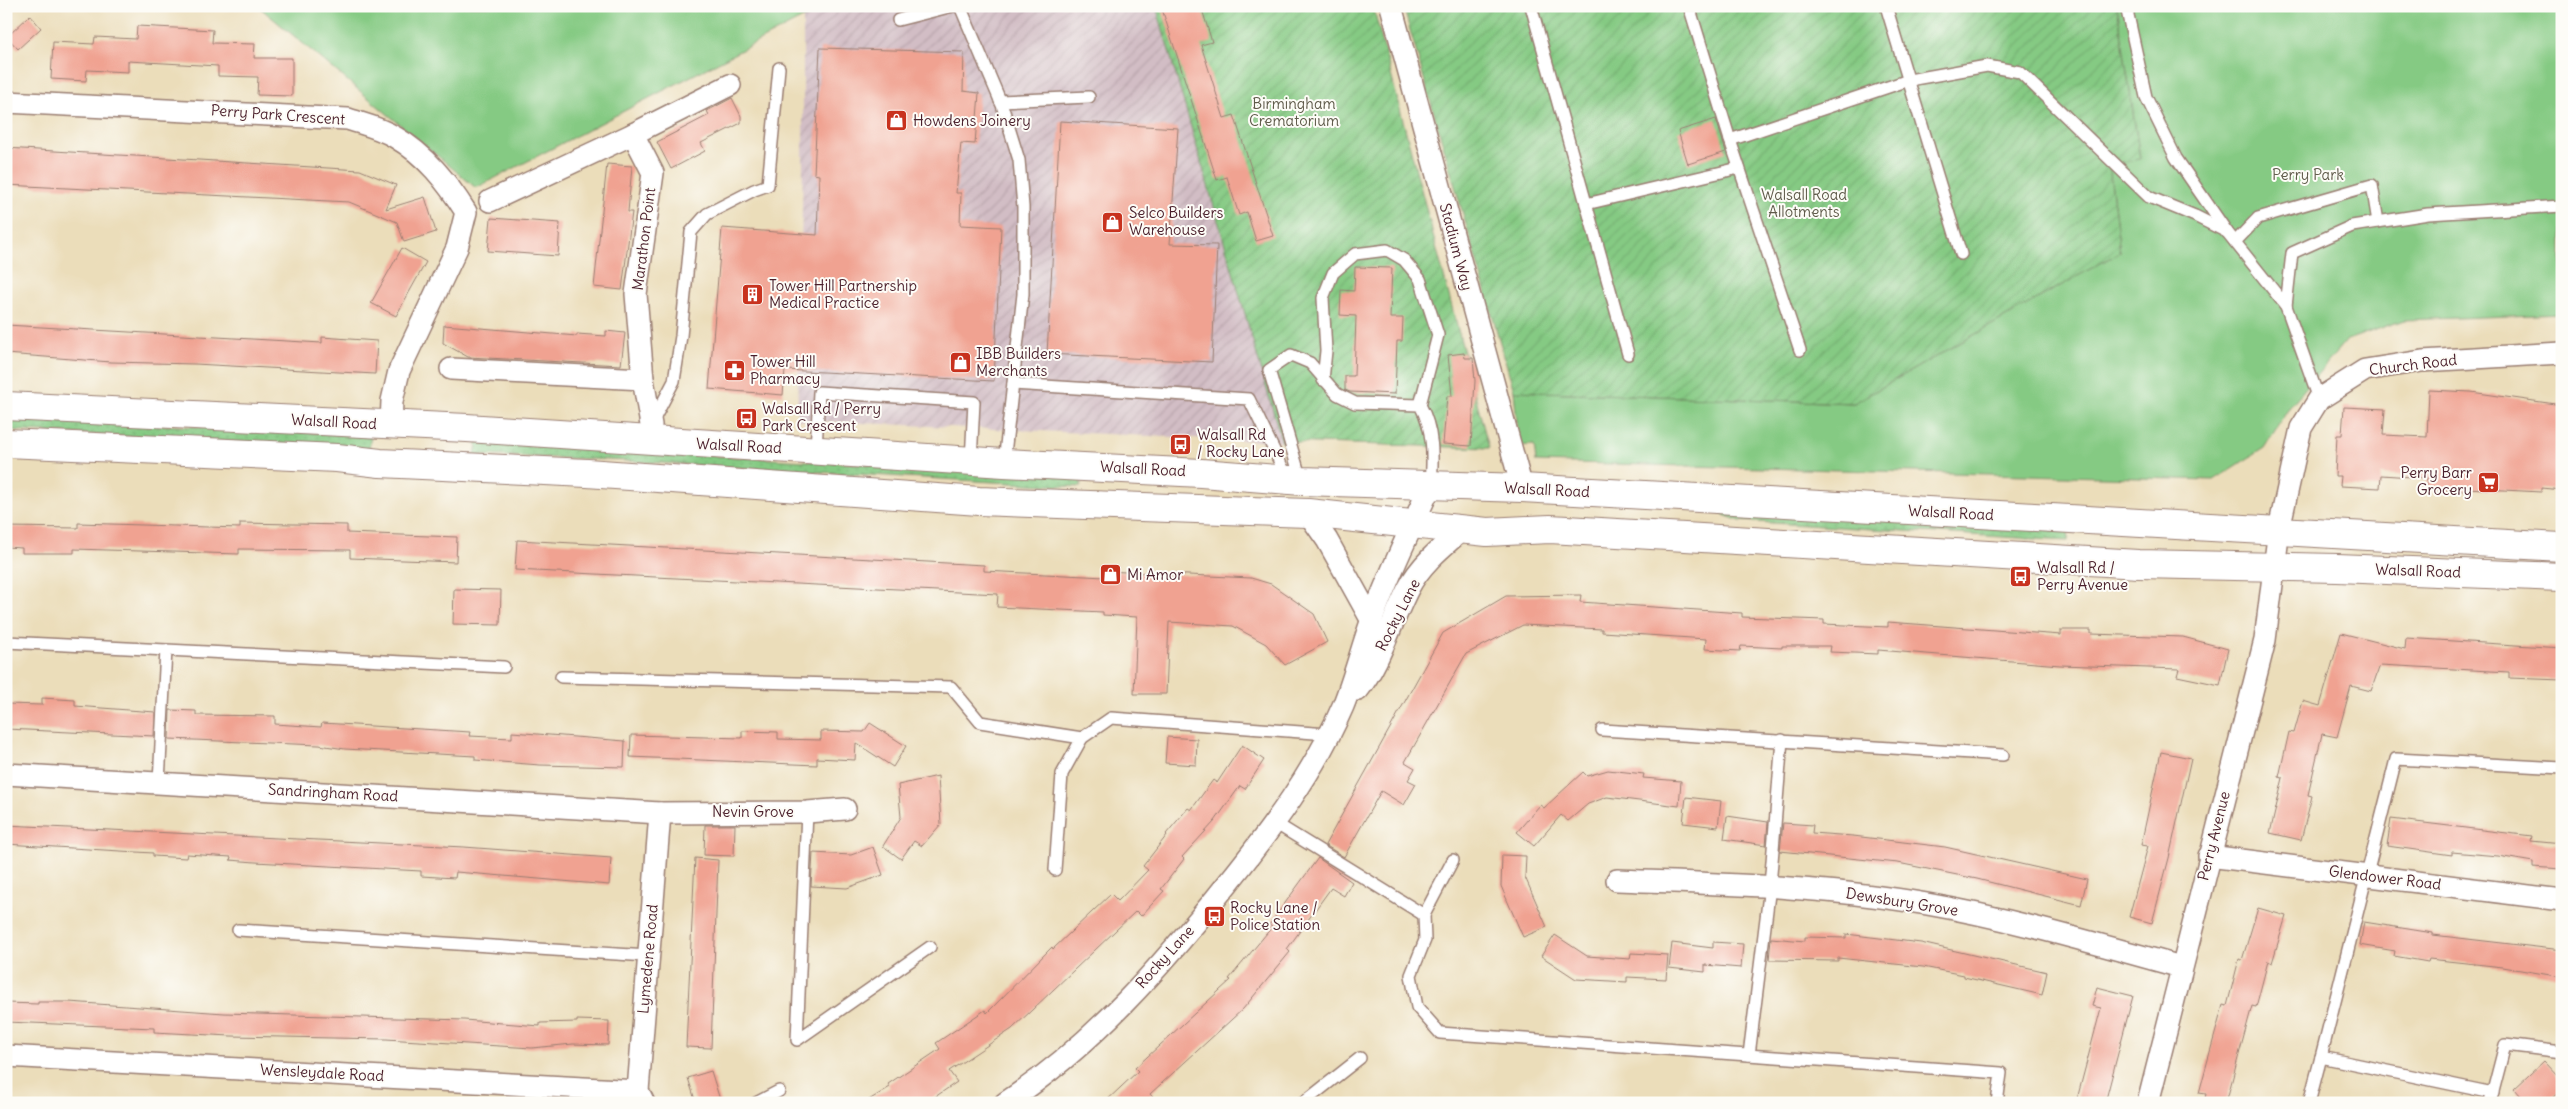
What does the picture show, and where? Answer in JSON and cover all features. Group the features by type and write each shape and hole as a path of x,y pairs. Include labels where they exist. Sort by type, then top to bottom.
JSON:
{"highway":[{"name":"Walsall Road","path":"6,406 391,425 648,432 816,450 1004,463 1103,467 1295,480 1522,488 1938,513 2280,529 2511,546 2562,547"},
{"name":"Walsall Road","path":"6,443 337,458 380,463 587,473 979,501 1308,513 1462,530 1550,530 2139,564 2337,568 2562,577"},
{"path":"1522,488 1528,510 1550,530"}],"street":[{"name":"Stadium Way","path":"1391,6 1522,488"},
{"path":"490,201 633,134 730,85"},
{"name":"Perry Park Crescent","path":"6,102 348,118 394,136 423,157 449,185 466,212 456,248 399,372 392,401 391,425"},
{"name":"Marathon Point","path":"633,134 653,173 636,294 648,432"},
{"name":"Church Road","path":"2280,529 2301,428 2319,399 2365,370 2422,361 2562,353"},
{"path":"451,368 643,379"},
{"name":"Rocky Lane","path":"1005,1103 1034,1083 1110,1016 1175,949 1275,824 1302,782 1342,706 1372,621 1431,485"},
{"name":"Rocky Lane","path":"1308,513 1327,540 1372,621"},
{"path":"2275,567 2280,529"},
{"name":"Rocky Lane","path":"1342,706 1360,687 1409,588 1442,547 1462,530"},
{"name":"Perry Avenue","path":"2148,1103 2265,640 2275,567"},
{"name":"Sandringham Road","path":"6,774 660,813"},
{"name":"Nevin Grove","path":"660,813 807,812 845,809"},
{"name":"Lymedene Road","path":"641,1097 648,956 660,813"},
{"name":"Glendower Road","path":"2209,856 2562,900"},
{"name":"Dewsbury Grove","path":"1616,880 1802,888 1926,904 2040,928 2181,967"},
{"name":"Wensleydale Road","path":"6,1056 641,1097"}],"lane":[{"path":"898,20 953,6"},
{"path":"960,6 1000,101 1019,160 1023,207 1023,294 1004,463"},
{"path":"1531,6 1628,354"},
{"path":"1689,6 1739,168 1800,350"},
{"path":"1886,6 1961,254"},
{"path":"2126,6 2146,96 2176,158 2227,232 2286,306 2319,399"},
{"path":"1730,140 1909,80 1987,66 2020,72 2149,197 2227,232"},
{"path":"648,432 674,381 681,336 691,232 707,214 768,185 779,68"},
{"path":"1000,101 1089,97"},
{"path":"1586,204 1739,168"},
{"path":"2235,242 2258,218 2372,185 2378,222"},
{"path":"2286,306 2292,253 2352,226 2428,214 2562,206"},
{"path":"1323,380 1326,350 1323,298 1333,273 1355,254 1387,250 1404,260 1420,279 1438,335 1420,405 1428,419 1433,456 1431,485"},
{"path":"1295,480 1269,370 1291,355 1310,364 1337,394 1355,403 1420,405"},
{"path":"1013,384 1249,399 1295,480"},
{"path":"816,450 819,392 974,402 971,461"},
{"path":"6,642 504,666"},
{"path":"159,782 166,650"},
{"path":"561,677 951,687 980,722 1082,738"},
{"path":"1055,870 1062,774 1082,738 1111,718 1328,734"},
{"path":"1602,730 2002,754"},
{"path":"1749,1055 1770,886 1782,740"},
{"path":"2309,1103 2396,759 2562,768"},
{"path":"807,812 797,1040 930,947"},
{"path":"1275,824 1424,916"},
{"path":"1453,860 1424,916 1425,940 1411,976 1417,1007 1440,1032 2001,1073 1997,1103"},
{"path":"238,930 648,956"},
{"path":"2321,1057 2492,1098 2505,1045 2562,1052"},
{"path":"1303,1103 1360,1058"},
{"path":"756,1103 779,1091"}],"shaded area":[{"path":"831,6 1156,6 1282,442 797,420 803,165 803,18"}],"green space":[{"path":"258,6 831,6 803,18 476,188"},
{"name":"Birmingham Crematorium","path":"1156,6 1373,6 1489,448 1282,442"},
{"name":"Walsall Road Allotments","path":"1403,6 2117,6 2140,159 2109,165 2120,252 1854,403 1514,391"},
{"name":"Perry Park","path":"2117,6 2562,6 2562,314 2404,320 2347,340 2291,405 2264,448 2214,480 1536,462 1534,445 1519,446 1514,391 1854,403 2120,252 2109,165 2140,158"},
{"path":"6,417 371,436 369,449 6,430"},
{"path":"477,443 1081,476 1081,487 592,459 475,455"},
{"path":"1702,507 2069,527 2068,541 1740,521"}],"building":[{"path":"1161,6 1201,6 1212,42 1201,45 1224,118 1234,115 1273,236 1256,241 1247,212 1239,215 1227,177 1217,180"},
{"path":"30,15 41,28 18,49 7,37"},
{"path":"137,26 213,30 212,43 255,44 254,58 292,58 292,96 257,95 258,77 218,76 218,66 128,61 128,72 87,70 86,81 51,79 53,42 94,44 95,37 136,39"},
{"path":"820,48 964,52 963,91 979,93 975,144 961,143 956,193 961,193 960,225 1001,227 994,381 785,370 783,395 709,389 722,228 817,235 819,175 814,174"},
{"path":"732,98 741,116 741,123 701,143 705,151 671,169 657,142 709,115 707,111"},
{"path":"1716,119 1726,152 1688,164 1678,131"},
{"name":"Selco Builders Warehouse","path":"1060,121 1178,128 1170,244 1217,245 1212,362 1047,354"},
{"path":"6,148 360,170 396,185 386,209 425,197 436,232 404,242 397,222 349,202 6,185"},
{"path":"607,164 632,166 628,212 632,212 622,290 594,287"},
{"path":"491,218 560,223 558,256 488,251"},
{"path":"402,248 426,262 396,316 371,303"},
{"path":"1355,267 1392,268 1390,318 1403,318 1402,341 1397,341 1395,394 1350,392 1345,390 1345,376 1354,376 1356,316 1340,315 1341,290 1354,291"},
{"path":"6,325 322,343 322,337 377,341 375,374 195,364 111,362 6,354"},
{"path":"444,325 577,336 577,334 606,336 606,331 625,333 621,365 468,357 443,343"},
{"path":"1464,353 1465,358 1473,358 1475,381 1471,446 1443,444 1447,396 1452,396 1448,355"},
{"path":"2429,390 2471,392 2562,405 2562,490 2541,488 2541,492 2466,488 2466,491 2427,489 2427,478 2381,475 2380,488 2340,486 2341,476 2335,476 2337,435 2342,435 2344,407 2385,409 2383,435 2427,437"},
{"path":"78,523 240,528 240,523 347,525 347,533 457,537 456,562 350,558 350,550 239,549 239,554 74,549 74,553 22,553 22,548 6,547 6,527 78,528"},
{"path":"517,540 984,565 984,571 1105,577 1105,571 1251,578 1271,584 1314,614 1327,642 1285,665 1266,644 1233,626 1169,622 1166,694 1134,694 1137,617 1103,615 1103,612 997,607 998,594 515,570"},
{"path":"454,589 501,590 500,625 453,624"},
{"path":"1581,595 1580,602 1742,613 1742,617 1824,620 1824,624 1888,627 1888,622 2061,635 2061,630 2091,630 2091,634 2183,637 2228,649 2220,685 2177,676 2179,669 2060,665 1878,650 1878,654 1830,652 1831,646 1782,646 1782,648 1741,646 1740,651 1705,649 1706,639 1602,632 1602,629 1523,625 1466,654 1405,762 1415,768 1408,780 1416,784 1404,805 1381,791 1344,857 1325,845 1443,633 1506,596"},
{"path":"2341,633 2405,649 2406,638 2562,648 2562,680 2509,678 2509,672 2380,665 2371,691 2351,686 2337,737 2322,734 2308,795 2312,796 2301,840 2270,833 2283,778 2279,777 2289,732 2294,733 2303,701 2320,706"},
{"path":"42,698 75,700 75,706 155,712 154,736 6,729 6,704 42,705"},
{"path":"170,710 196,711 196,715 275,716 275,724 321,727 322,723 470,732 469,736 512,738 512,732 625,741 624,767 540,765 475,760 475,756 345,749 319,745 169,739"},
{"path":"870,723 906,746 893,767 856,743 855,760 817,758 817,765 630,757 631,735 742,738 742,731 778,732 778,739 821,740 821,731 864,732"},
{"path":"1167,737 1197,739 1196,765 1165,763"},
{"path":"1242,745 1264,760 1245,789 1240,786 1215,821 1182,857 1184,859 1161,889 1164,891 1141,916 1136,911 1012,1029 949,1071 957,1082 926,1103 864,1103 890,1087 888,1084 940,1049 936,1043 985,1010 987,1013 1052,947 1053,949 1111,894 1118,901 1148,870 1143,866 1166,834 1188,808 1191,810 1213,780 1217,783"},
{"path":"2161,752 2191,758 2169,858 2152,923 2129,917 2148,846 2141,845"},
{"path":"1608,770 1644,774 1643,778 1681,781 1679,806 1607,797 1588,804 1568,821 1561,815 1534,846 1517,832 1540,805 1544,808 1583,772 1587,776"},
{"path":"938,776 941,824 922,846 914,841 901,859 883,846 901,817 898,785"},
{"path":"1686,797 1721,801 1718,827 1683,823"},
{"path":"1727,816 1768,822 1766,845 1724,839"},
{"path":"2391,819 2532,836 2531,841 2562,844 2562,869 2533,867 2533,862 2498,856 2452,852 2452,855 2387,846"},
{"path":"1783,823 1813,825 1812,833 1945,847 2087,879 2081,905 1977,879 1898,863 1780,851"},
{"path":"6,825 464,847 611,858 609,885 456,872 455,878 421,876 421,871 255,862 230,860 231,857 187,854 186,858 153,856 153,853 6,844"},
{"path":"705,825 735,825 734,856 704,855"},
{"path":"873,847 883,875 847,888 811,886 813,853 851,855"},
{"path":"1502,855 1526,856 1525,877 1547,927 1523,937 1501,886"},
{"path":"695,858 718,860 711,1048 686,1047"},
{"path":"1318,858 1352,882 1344,896 1331,888 1287,949 1290,952 1243,1009 1150,1094 1158,1103 1104,1103 1138,1071 1135,1068 1231,980 1229,979 1272,927 1269,925"},
{"path":"2258,908 2286,916 2272,963 2268,961 2256,1007 2252,1006 2226,1103 2204,1103 2206,1094 2199,1093 2223,1005 2227,1006 2239,959 2242,960"},
{"path":"2364,922 2433,933 2433,935 2562,950 2562,977 2503,967 2429,959 2428,962 2394,956 2395,951 2360,945"},
{"path":"1846,934 1921,943 2047,972 2042,995 1964,977 1964,975 1923,967 1838,958 1838,961 1769,960 1771,938 1805,941 1805,937 1846,938"},
{"path":"1555,935 1587,956 1630,959 1631,953 1668,955 1666,979 1627,977 1627,982 1576,979 1541,956"},
{"path":"1713,942 1743,944 1741,968 1705,965 1705,972 1669,968 1672,943 1713,948"},
{"path":"2097,987 2133,996 2105,1103 2076,1103 2101,1008 2092,1006"},
{"path":"38,1002 69,1002 224,1013 464,1020 540,1026 540,1023 577,1022 577,1020 609,1021 608,1045 573,1044 532,1048 386,1039 231,1036 154,1032 154,1028 6,1022 6,1003 38,1004"},
{"path":"2544,1061 2562,1080 2562,1089 2547,1103 2526,1103 2514,1089"},
{"path":"711,1071 721,1103 696,1103 688,1078"}],"place":[{"name":"Howdens Joinery","path":"897,121"},
{"name":"Selco Builders Warehouse","path":"1113,222"},
{"name":"Tower Hill Partnership Medical Practice","path":"753,295"},
{"name":"IBB Builders Merchants","path":"960,363"},
{"name":"Tower Hill Pharmacy","path":"734,371"},
{"name":"Walsall Rd / Perry Park Crescent","path":"746,418"},
{"name":"Walsall Rd / Rocky Lane","path":"1181,444"},
{"name":"Perry Barr Grocery","path":"2488,482"},
{"name":"Mi Amor","path":"1111,575"},
{"name":"Walsall Rd / Perry Avenue","path":"2021,577"},
{"name":"Rocky Lane / Police Station","path":"1214,917"}]}
